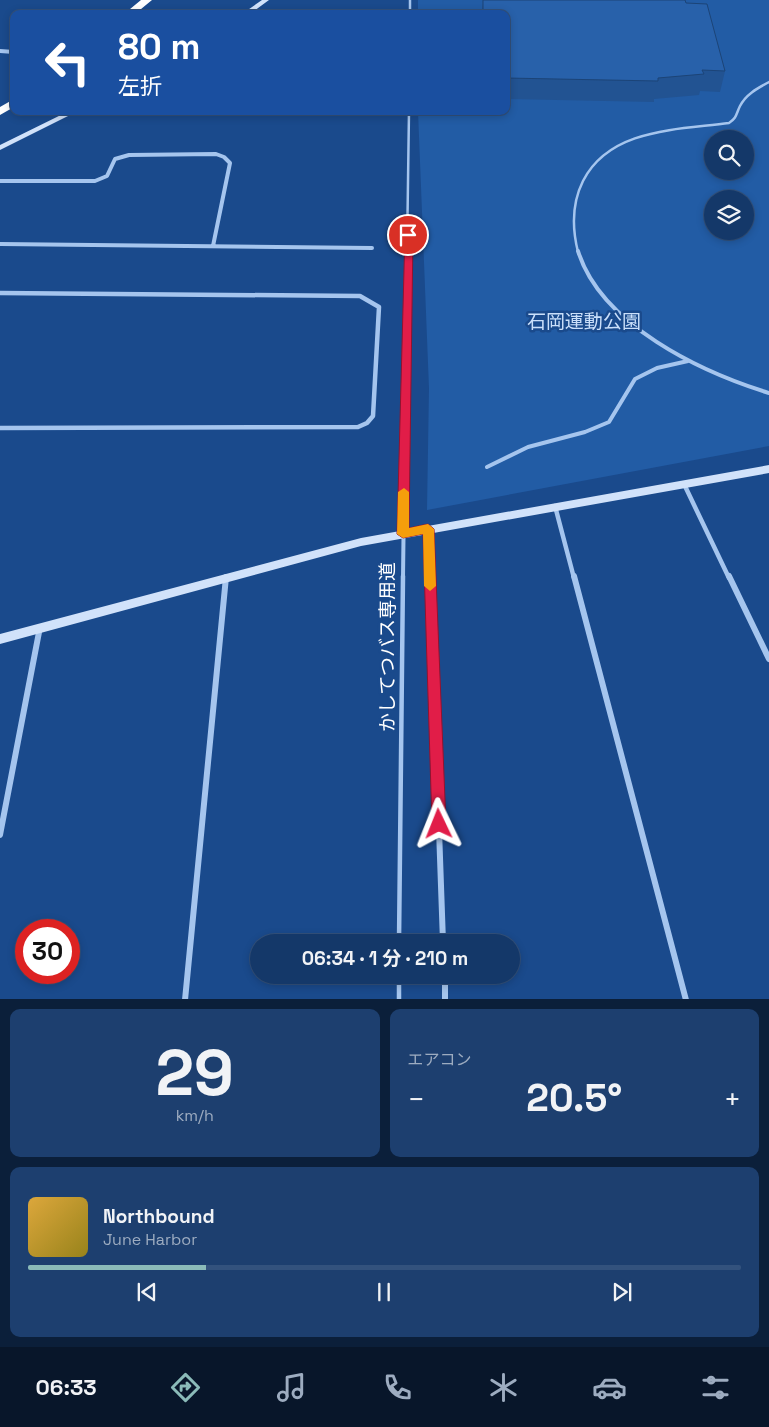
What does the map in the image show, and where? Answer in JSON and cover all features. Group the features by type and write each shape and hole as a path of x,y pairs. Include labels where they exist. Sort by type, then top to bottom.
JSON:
{"highway":[{"path":"134,10 147,0"}],"street":[{"path":"251,10 266,0"},
{"path":"0,148 67,115"},
{"path":"0,181 85,182 103,179 108,175 115,159 129,155 216,154 224,156 230,163 213,246"},
{"path":"0,244 372,248"},
{"path":"0,293 360,296 379,307 373,416 367,423 358,427 0,428"},
{"path":"0,638 226,577 403,534 769,469"},
{"path":"684,484 769,659"},
{"path":"555,506 686,999"},
{"path":"428,529 443,934"},
{"path":"185,999 226,577"},
{"path":"0,835 40,627"},
{"path":"444,984 445,999"}],"lane":[{"path":"769,82 752,90 744,98 737,110 736,118 729,123 647,136 626,141 612,149 595,162 574,200 575,231 580,257 597,286 631,322 661,345 732,383 769,393"},
{"name":"かしてつバス専用道","path":"399,934 409,115"},
{"path":"487,467 528,447 585,432 609,422 635,379 656,368 688,360"},
{"path":"399,984 399,999"}],"green space":[{"name":"石岡運動公園","path":"418,0 769,0 769,446 427,510 429,388 418,115 510,115 510,10 418,10"}],"building":[{"path":"483,0 685,0 686,3 707,4 725,71 702,70 704,74 658,78 658,81 510,78 510,10 483,10"}],"slow traffic":[{"path":"404,492 403,534 428,529 430,586"}],"route":[{"path":"408,235 403,534 428,529 439,824"}]}
